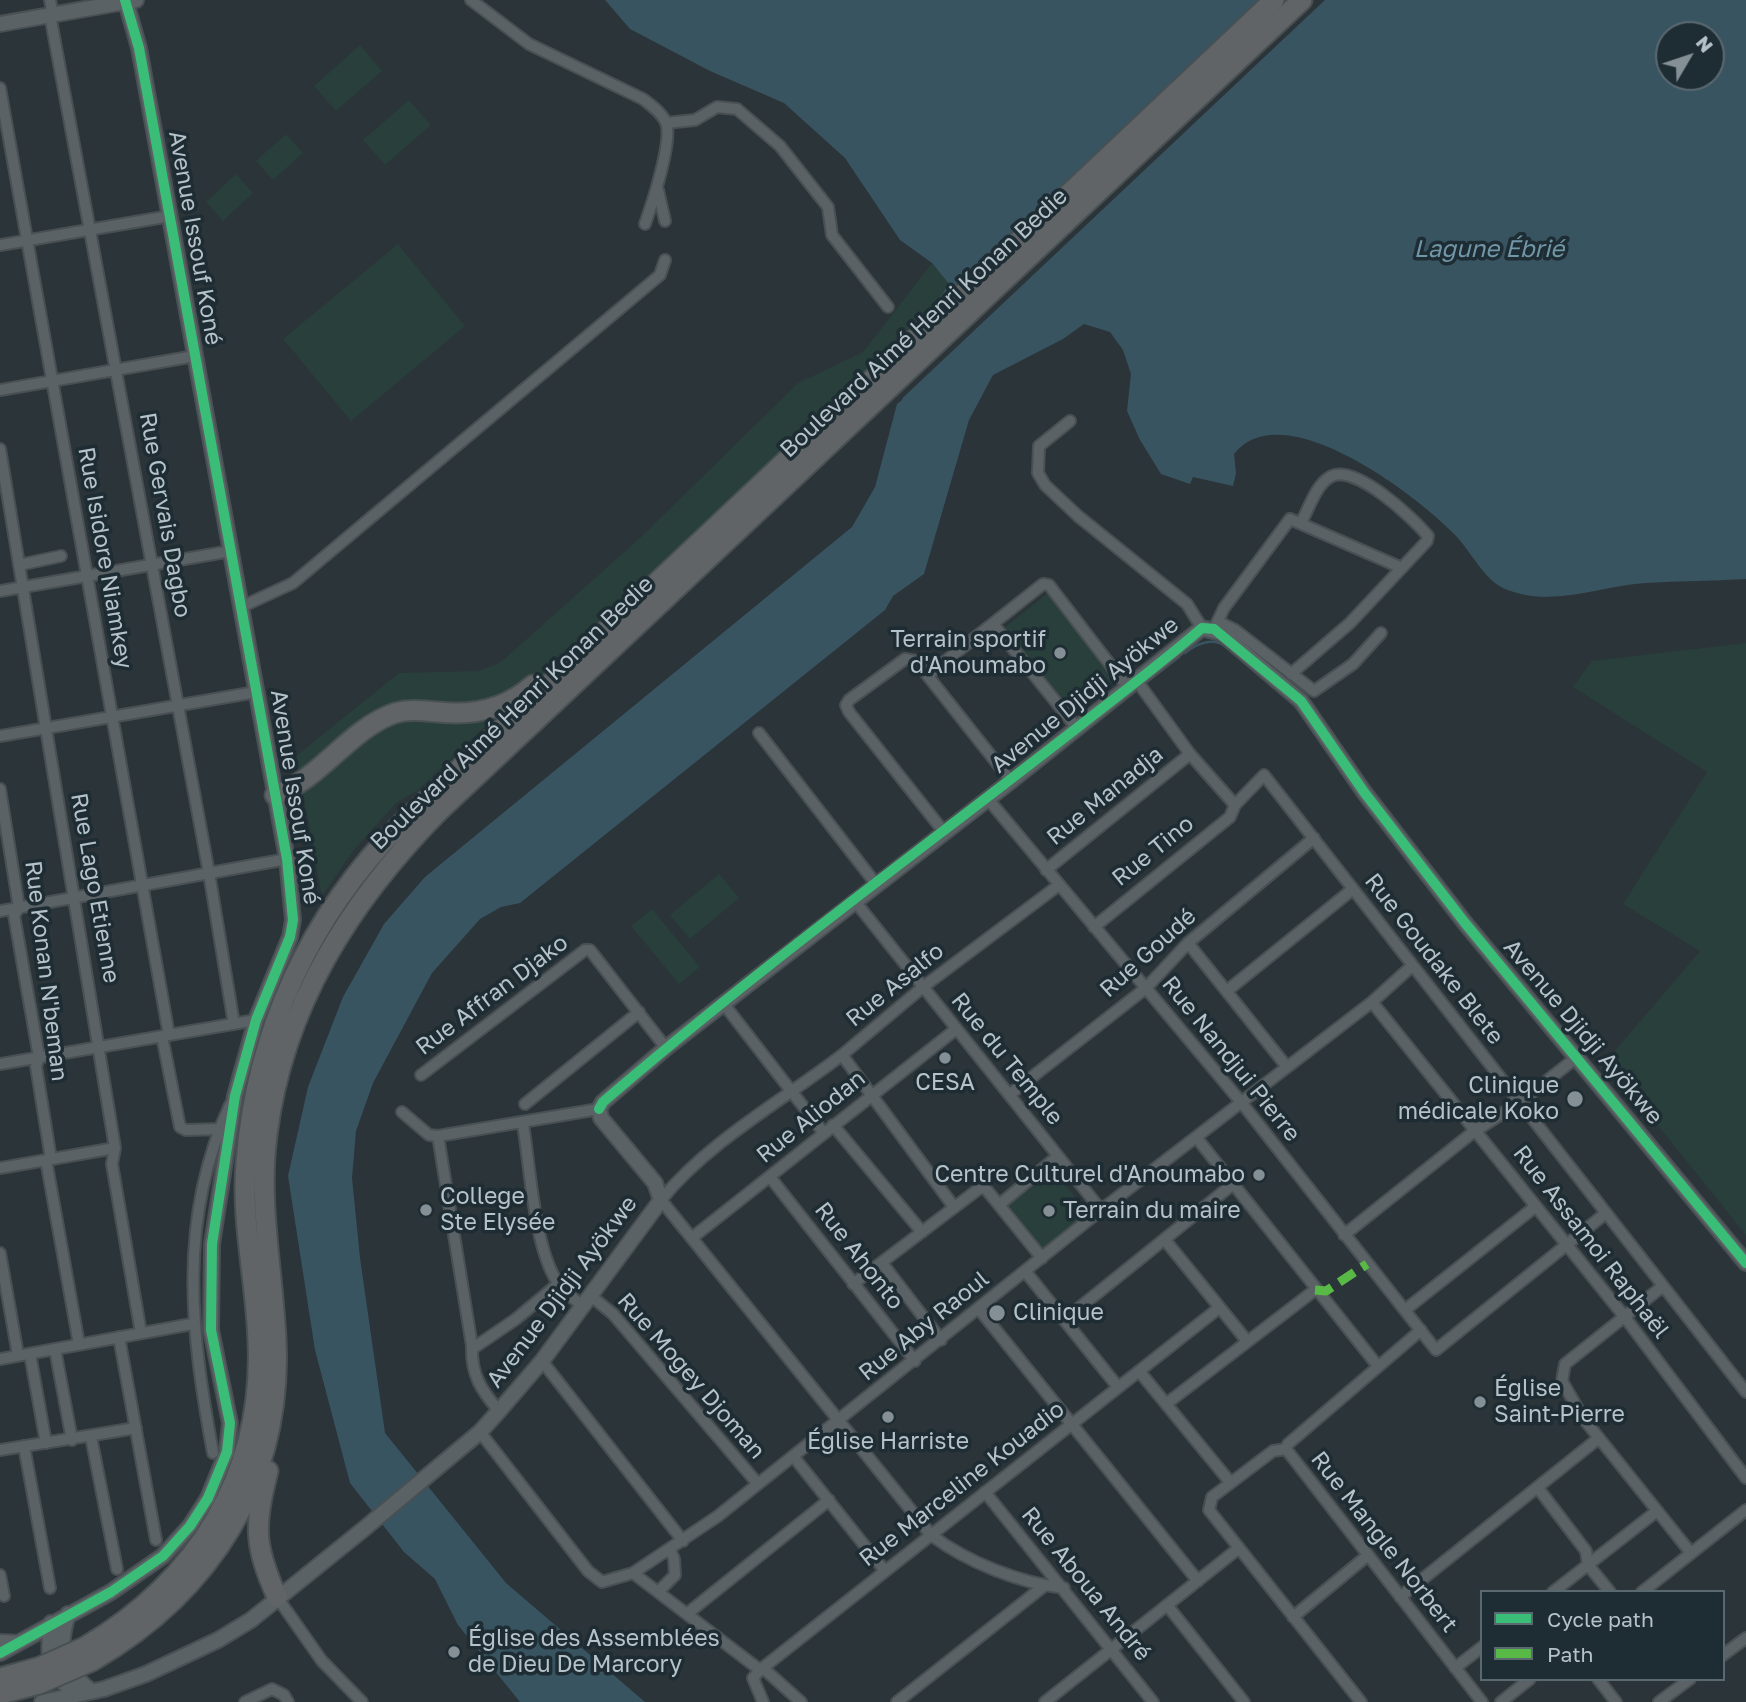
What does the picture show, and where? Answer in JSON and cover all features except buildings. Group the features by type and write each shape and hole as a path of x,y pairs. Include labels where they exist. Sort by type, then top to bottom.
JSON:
{"highway":[{"name":"Boulevard Aimé Henri Konan Bedie","path":"0,1694 39,1684 89,1654 145,1628 192,1583 211,1559 242,1506 265,1449 274,1401 277,1342 264,1201 267,1135 289,1036 323,960 364,896 414,836 1273,0"},
{"name":"Boulevard Aimé Henri Konan Bedie","path":"0,1678 89,1654 180,1572 198,1549 228,1497 247,1444 256,1398 258,1357 246,1201 249,1133 256,1090 282,998 305,950 333,904 381,843 619,620 843,421 1302,0"},
{"path":"275,795 297,786 374,724 389,716 414,710 474,713 506,704 619,620"},
{"path":"270,1426 274,1445 261,1499 257,1543 277,1597"}],"street":[{"path":"471,0 528,44 643,99 659,111 666,122 668,132 658,188 645,224"},
{"path":"0,24 51,10 129,1"},
{"name":"Avenue Issouf Koné","path":"0,1653 111,1592 163,1556 190,1527 202,1508 227,1452 230,1423 211,1330 209,1291 212,1244 234,1096 256,1020 290,937 293,920 287,859 129,1"},
{"name":"Rue Gervais Dagbo","path":"51,10 209,873 234,1024"},
{"name":"Rue Isidore Niamkey","path":"0,88 142,885 180,1127 186,1130 220,1129"},
{"path":"666,122 695,120 717,107 737,109 779,146 828,207 832,235 888,307"},
{"path":"658,188 665,221"},
{"path":"0,245 170,216"},
{"path":"241,607 293,583 660,275 665,260"},
{"path":"0,390 195,356"},
{"path":"1070,421 1039,446 1038,473 1045,485 1078,516 1212,626 1235,630 1311,691 1317,690 1353,664 1381,633"},
{"name":"Rue Lago Etienne","path":"0,449 100,1047 115,1148 112,1164 141,1333"},
{"path":"1291,674 1350,623 1427,541 1428,536 1404,510 1351,474 1340,473 1323,482 1301,523"},
{"path":"1212,626 1290,519 1402,568"},
{"path":"0,591 231,551"},
{"path":"19,565 61,556"},
{"path":"929,674 1039,587 1049,585 1235,805"},
{"path":"993,624 1077,728"},
{"name":"Avenue Djidji Ayökwe","path":"42,1702 84,1693 146,1674 187,1656 251,1620 480,1432 542,1361 662,1200 655,1183 601,1118 599,1109 603,1102 666,1048 854,900 1212,626 1301,701 1364,792 1432,879 1746,1263"},
{"path":"944,832 846,705 905,659 916,661 929,674 1011,781"},
{"path":"0,736 256,692"},
{"path":"759,733 876,884"},
{"name":"Rue Manadja","path":"1046,870 1190,754"},
{"name":"Rue Goudake Blete","path":"1235,805 1264,775 1746,1392"},
{"name":"Rue Konan N'beman","path":"0,789 5,853 19,908 14,915 38,1057 36,1066 48,1159 79,1344"},
{"name":"Rue Nandjui Pierre","path":"988,799 1241,1102 1436,1350 1567,1244"},
{"name":"Rue Tino","path":"1094,927 1230,817 1235,805"},
{"name":"Rue Goudé","path":"1009,1095 1146,988 1188,943 1314,838"},
{"path":"0,911 287,859"},
{"name":"Rue Asalfo","path":"954,1207 842,1055 923,987 1059,885"},
{"path":"1228,990 1353,889"},
{"name":"Rue du Temple","path":"854,900 1101,1210"},
{"path":"1188,943 1287,1067"},
{"name":"Rue Affran Djako","path":"421,1075 585,950 590,950 666,1048"},
{"name":"Rue Aby Raoul","path":"480,1432 589,1570 602,1581 632,1573 683,1541 758,1484 1101,1210 1372,1002 1412,966"},
{"name":"Rue Assamoi Raphaël","path":"1372,1002 1567,1244 1746,1478"},
{"path":"723,1003 823,1132"},
{"path":"525,1104 639,1012"},
{"path":"0,1064 256,1020"},
{"name":"Rue Aliodan","path":"693,1237 823,1132 956,1030"},
{"path":"842,1055 793,1093 749,1122 674,1184 662,1200 931,1535 963,1556 1044,1586 1064,1588"},
{"path":"1344,1235 1477,1130 1520,1102 1577,1057"},
{"path":"213,1453 192,1324 196,1231 203,1185 220,1129 234,1096"},
{"path":"402,1112 429,1135 438,1136 523,1124 599,1109"},
{"path":"472,1349 516,1319 558,1284 541,1234 523,1124"},
{"path":"833,1125 922,1232"},
{"path":"438,1136 472,1349 472,1370 481,1390 499,1411"},
{"path":"1196,1137 1377,1365"},
{"path":"0,1168 115,1148"},
{"path":"999,1205 1058,1156"},
{"name":"Rue Ahonto","path":"770,1177 915,1361"},
{"path":"1064,1320 1233,1184"},
{"path":"853,1284 954,1207 984,1188 1042,1258"},
{"path":"1405,1310 1536,1206"},
{"path":"1567,1244 1606,1213"},
{"path":"1165,1240 1247,1341"},
{"path":"0,1253 18,1355"},
{"path":"882,1263 941,1340"},
{"path":"1025,1271 1118,1387"},
{"name":"Rue Mogey Djoman","path":"558,1284 613,1314 758,1484"},
{"path":"1663,1286 1565,1364 1561,1371 1566,1389 1599,1438 1690,1553"},
{"path":"1166,1404 1315,1290"},
{"path":"979,1308 1198,1581"},
{"name":"Rue Marceline Kouadio","path":"762,1669 1219,1308"},
{"path":"0,1359 192,1324"},
{"path":"1286,1449 1288,1444 1377,1365 1421,1330"},
{"path":"120,1337 156,1540"},
{"path":"55,1349 72,1440"},
{"path":"30,1353 46,1443"},
{"path":"542,1361 683,1541"},
{"path":"1139,1371 1230,1482"},
{"path":"0,1450 136,1428"},
{"path":"91,1437 117,1569"},
{"path":"1400,1597 1599,1438"},
{"path":"24,1446 50,1588"},
{"name":"Rue Mangle Norbert","path":"1356,1700 1209,1510 1212,1497 1273,1451 1286,1449 1482,1702"},
{"path":"793,1456 885,1571"},
{"path":"1538,1488 1586,1550 1588,1565 1608,1590"},
{"name":"Rue Aboua André","path":"985,1492 1153,1702"},
{"path":"688,1613 829,1500"},
{"path":"1644,1590 1746,1510"},
{"path":"1556,1590 1657,1511"},
{"path":"1045,1702 1239,1548"},
{"path":"658,1592 675,1575 670,1549"},
{"path":"1293,1616 1367,1556"},
{"path":"632,1573 762,1669 800,1702"},
{"path":"0,1575 4,1596"},
{"path":"897,1702 1044,1586"},
{"path":"277,1597 322,1661 362,1702"},
{"path":"1167,1605 1244,1702"},
{"path":"68,1614 61,1648 73,1677 84,1693"},
{"path":"51,1623 49,1661 59,1681 84,1693"},
{"path":"1725,1654 1746,1638"},
{"path":"0,1640 20,1641"},
{"path":"1455,1668 1480,1649"},
{"path":"762,1669 753,1678 763,1702"},
{"path":"1501,1702 1527,1681"},
{"path":"1600,1681 1616,1702"},
{"path":"1659,1702 1687,1681"},
{"path":"245,1702 272,1689 284,1695 288,1702"}],"green space":[{"path":"360,45 382,71 336,111 314,86"},
{"path":"409,100 431,125 385,165 363,140"},
{"path":"286,134 303,153 273,180 256,161"},
{"path":"236,174 253,193 223,221 206,202"},
{"path":"398,244 465,326 351,421 283,339"},
{"path":"932,263 949,284 927,315 613,614 493,719 417,791 396,803 354,850 322,896 296,756 399,673 479,671 501,662 641,537 798,383 863,352"},
{"name":"Terrain sportif d'Anoumabo","path":"1048,593 1116,679 1073,714 1004,628"},
{"path":"1746,643 1746,1235 1606,1061 1700,951 1623,904 1707,772 1573,687 1592,661"},
{"path":"719,874 739,898 690,939 670,915"},
{"path":"652,909 700,967 679,984 631,926"},
{"name":"Terrain du maire","path":"1054,1170 1090,1216 1045,1252 1009,1206"}],"water":[{"name":"Lagune Ébrié","path":"605,0 1746,0 1746,579 1645,583 1556,596 1520,594 1496,584 1457,537 1413,498 1350,457 1316,442 1284,435 1256,438 1234,454 1236,473 1233,486 1193,477 1190,484 1161,474 1140,440 1127,411 1131,374 1123,350 1110,332 1084,324 1063,339 993,375 969,420 924,574 893,596 885,610 520,903 501,907 480,919 432,973 373,1083 356,1131 352,1178 360,1258 385,1433 506,1583 645,1702 520,1702 458,1625 435,1579 404,1552 350,1483 315,1350 288,1176 308,1087 343,997 384,924 425,877 852,527 875,487 897,404 902,400 931,310 949,284 932,263 900,240 845,158 784,103 710,71 630,29"}],"pier":[{"path":"1260,0 1325,0 892,408 924,318"}],"waterway":[{"path":"1185,653 1205,642 1216,642 1227,647"},
{"path":"1145,683 1179,657"},
{"path":"1292,702 1303,716"}],"marked path":[{"path":"1315,1290 1326,1291 1367,1264"}],"cycle path":[{"path":"0,1653 111,1592 163,1556 190,1526 208,1498 227,1452 230,1423 211,1330 212,1244 235,1096 256,1020 290,937 293,920 287,859 139,48 125,0"},
{"path":"599,1109 603,1102 661,1053 780,957 1202,628 1214,629 1301,701 1364,792 1465,923 1746,1263"}],"place":[{"name":"Terrain sportif d'Anoumabo","path":"1060,653"},
{"name":"CESA","path":"945,1058"},
{"name":"Clinique médicale Koko","path":"1575,1099"},
{"name":"Centre Culturel d'Anoumabo","path":"1259,1175"},
{"name":"College Ste Elysée","path":"426,1210"},
{"name":"Terrain du maire","path":"1049,1211"},
{"name":"Clinique","path":"997,1313"},
{"name":"Église Saint-Pierre","path":"1480,1402"},
{"name":"Église Harriste","path":"888,1417"},
{"name":"Église des Assemblées de Dieu De Marcory","path":"454,1652"}]}
